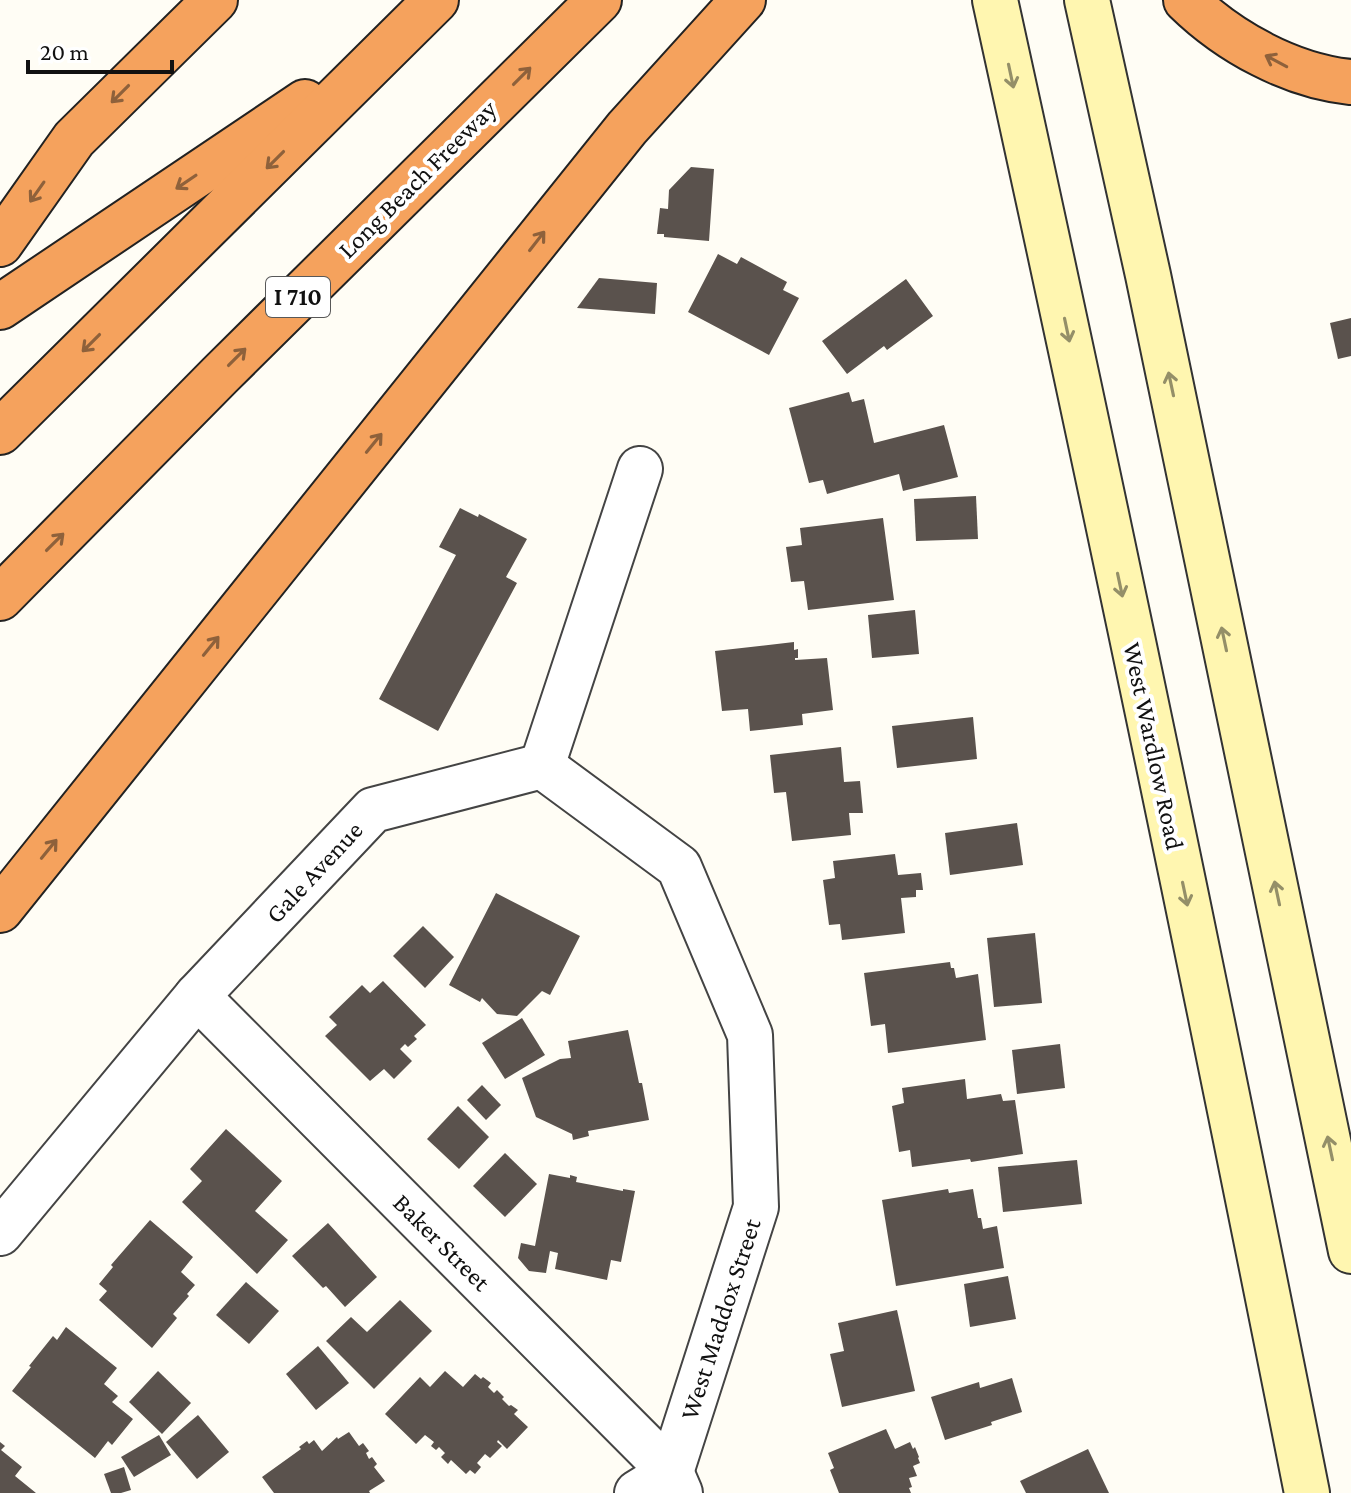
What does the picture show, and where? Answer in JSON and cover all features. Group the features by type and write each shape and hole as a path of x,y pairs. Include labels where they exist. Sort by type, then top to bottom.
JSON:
{"highway":[{"path":"0,244 74,139 215,0"},
{"path":"0,432 436,0"},
{"name":"Long Beach Freeway","path":"0,598 599,0"},
{"path":"0,910 627,128 743,0"},
{"path":"1186,0 1234,38 1286,67 1351,82"},
{"path":"0,307 390,46"}],"main road":[{"name":"West Wardlow Road","path":"995,0 1069,339 1307,1493"},
{"path":"1087,0 1148,275 1351,1251"}],"street":[{"path":"542,766 640,469"},
{"name":"Gale Avenue","path":"0,1233 197,996 373,810 542,766"},
{"name":"West Maddox Street","path":"542,766 679,867 750,1035 756,1207 663,1486"},
{"name":"Baker Street","path":"197,996 663,1486"}],"building":[{"path":"691,167 714,169 709,241 657,234 660,208 668,209 669,190"},
{"path":"718,254 737,264 741,257 787,282 783,290 799,298 769,355 688,312"},
{"path":"599,278 657,283 655,314 577,308"},
{"path":"906,279 933,316 887,350 884,346 847,374 822,341"},
{"path":"1351,318 1351,356 1338,359 1330,323"},
{"path":"849,392 852,402 864,399 874,443 944,425 958,477 903,491 899,474 827,494 823,480 809,483 789,408"},
{"path":"976,496 978,539 916,541 914,499"},
{"path":"460,508 478,517 479,514 527,539 506,577 517,583 438,731 379,699 456,555 439,547"},
{"path":"883,518 894,600 808,610 804,581 791,582 786,547 802,545 800,528"},
{"path":"915,610 919,654 872,658 868,615"},
{"path":"794,642 794,650 798,649 795,660 827,658 833,710 802,714 803,725 750,731 748,709 722,711 715,651"},
{"path":"973,717 977,759 897,768 892,726"},
{"path":"841,747 844,782 860,781 863,813 849,813 851,835 792,841 786,792 774,793 770,755"},
{"path":"1017,823 1023,865 950,875 945,833"},
{"path":"895,854 898,875 921,873 923,890 916,890 916,897 901,898 905,933 842,940 840,924 829,925 823,880 835,878 833,861"},
{"path":"496,893 580,936 550,995 542,991 517,1016 497,1014 482,998 480,1002 449,985"},
{"path":"423,926 454,957 425,988 393,956"},
{"path":"1035,933 1042,1003 994,1007 987,938"},
{"path":"950,962 956,978 978,974 986,1040 888,1053 885,1024 871,1026 864,973"},
{"path":"383,981 426,1025 414,1036 417,1039 400,1049 412,1061 394,1079 384,1069 370,1081 325,1036 337,1025 329,1017 362,985 370,993"},
{"path":"522,1018 545,1055 505,1079 482,1043"},
{"path":"628,1030 649,1120 588,1131 589,1136 573,1140 572,1134 536,1117 522,1078 560,1059 571,1058 568,1041"},
{"path":"1060,1044 1065,1088 1017,1094 1012,1050"},
{"path":"965,1079 967,1099 1001,1094 1003,1101 1015,1100 1023,1154 912,1167 910,1150 899,1152 892,1106 904,1103 902,1088"},
{"path":"482,1085 501,1105 486,1120 467,1100"},
{"path":"458,1106 489,1137 459,1169 427,1139"},
{"path":"226,1129 282,1181 255,1211 288,1240 257,1274 182,1202 202,1181 190,1169"},
{"path":"505,1153 537,1184 505,1217 473,1186"},
{"path":"1077,1160 1082,1204 1003,1212 998,1167"},
{"path":"549,1174 570,1178 570,1175 577,1177 576,1182 635,1191 621,1262 611,1260 607,1280 555,1269 558,1253 550,1251 546,1273 529,1271 518,1258 521,1243 535,1246"},
{"path":"948,1189 949,1193 973,1189 983,1229 997,1226 1004,1268 896,1286 882,1200"},
{"path":"150,1220 193,1257 181,1272 195,1285 173,1314 177,1318 152,1348 99,1300 107,1291 99,1284 113,1267 111,1265"},
{"path":"328,1223 377,1277 345,1307 292,1256"},
{"path":"1008,1276 1016,1319 970,1327 964,1284"},
{"path":"246,1282 279,1311 249,1344 216,1315"},
{"path":"400,1300 432,1331 374,1389 326,1341 351,1317 367,1332"},
{"path":"897,1310 915,1391 842,1407 830,1354 844,1351 838,1323"},
{"path":"66,1327 117,1368 104,1384 118,1396 112,1402 133,1419 112,1445 108,1441 95,1458 12,1391 53,1336 57,1340"},
{"path":"318,1346 349,1383 316,1410 286,1374"},
{"path":"158,1371 191,1403 162,1434 129,1402"},
{"path":"445,1371 463,1387 475,1374 481,1379 483,1377 491,1383 488,1387 494,1393 497,1390 509,1406 518,1410 514,1414 528,1427 507,1449 498,1440 502,1446 490,1458 485,1454 477,1463 481,1467 475,1474 470,1470 466,1474 451,1460 448,1464 441,1457 445,1453 439,1447 436,1450 431,1446 434,1442 425,1435 416,1444 385,1414 420,1377 430,1387"},
{"path":"1012,1378 1022,1412 945,1440 931,1397 979,1382 980,1388"},
{"path":"198,1415 229,1452 197,1479 166,1442"},
{"path":"886,1429 895,1449 910,1442 919,1457 920,1463 913,1466 917,1476 909,1478 911,1493 839,1493 830,1470 834,1468 828,1453"},
{"path":"349,1432 359,1446 363,1443 369,1451 366,1453 369,1459 372,1457 377,1464 374,1467 385,1481 370,1493 274,1493 262,1477 301,1449 299,1447 307,1441 309,1444 314,1440 322,1451 337,1437"},
{"path":"159,1435 171,1455 134,1477 121,1457"},
{"path":"0,1442 5,1446 1,1450 22,1467 15,1476 36,1493 0,1493"},
{"path":"1088,1449 1109,1493 1026,1493 1020,1481"},
{"path":"124,1467 131,1490 111,1493 104,1474"}]}
